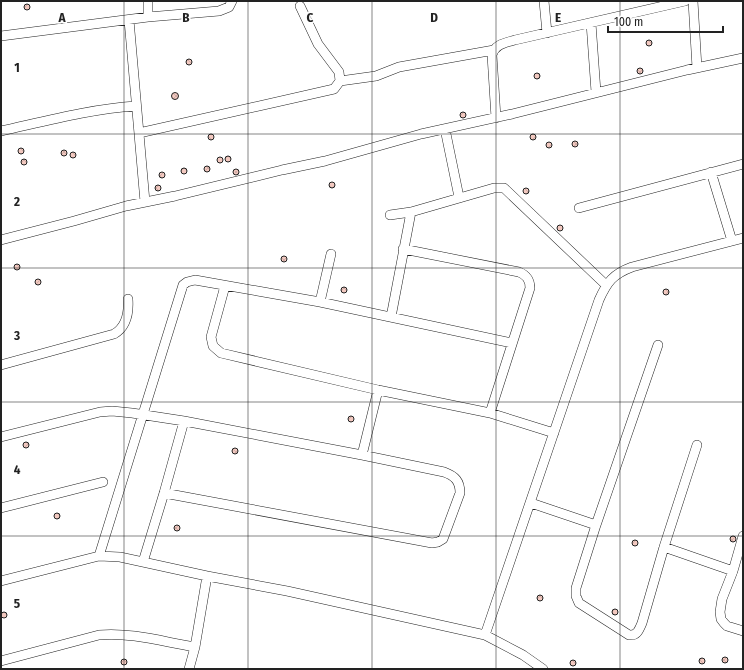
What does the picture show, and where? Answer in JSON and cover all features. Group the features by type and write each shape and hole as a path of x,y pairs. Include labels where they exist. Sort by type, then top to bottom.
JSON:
{"street":[{"path":"148,1 148,17"},
{"path":"1,36 148,17 220,12 229,7 232,1"},
{"path":"544,1 547,33"},
{"path":"340,81 376,76 399,67 494,50 503,44 685,1"},
{"path":"693,1 698,68"},
{"path":"139,133 330,90 336,87 340,81 338,72 318,44 300,6"},
{"path":"129,20 145,202"},
{"path":"591,23 596,92"},
{"path":"494,50 492,55 496,118"},
{"path":"1,240 126,206 325,161 421,134 496,118 596,92 743,58"},
{"path":"1,131 85,112 136,106"},
{"path":"445,129 459,197"},
{"path":"580,208 743,164"},
{"path":"711,172 732,241"},
{"path":"390,215 411,212 459,197 500,187 506,188 512,196 606,285"},
{"path":"391,317 411,212"},
{"path":"485,635 599,300 606,285 618,274 632,267 743,238"},
{"path":"403,249 519,272 526,276 530,283 530,288 490,413"},
{"path":"320,302 331,254"},
{"path":"99,556 183,285 187,282 195,280 320,302 512,343"},
{"path":"226,286 211,333 213,346 220,353 378,390 490,413 554,433"},
{"path":"1,365 114,334 121,330 124,324 128,314 128,299"},
{"path":"658,345 596,525 577,584 576,593 577,599 582,606 629,635 637,632 642,623 664,547 698,445"},
{"path":"362,455 378,390"},
{"path":"1,437 100,412 112,411 184,421 444,472 452,474 456,478 460,487 460,493 443,539 438,542 427,542 164,493"},
{"path":"142,562 164,493 184,421"},
{"path":"1,508 103,482"},
{"path":"531,503 596,525"},
{"path":"743,536 720,604 720,615 724,623 727,626 743,631"},
{"path":"664,547 732,571"},
{"path":"1,581 99,556 120,557 206,576 287,591 485,635 523,654 543,669"},
{"path":"189,669 195,647 206,576"},
{"path":"1,661 99,635 110,634 195,647"}],"building":[{"path":"27,4 30,7 27,10 24,7"},
{"path":"649,40 652,43 649,46 646,43"},
{"path":"189,59 192,62 189,65 186,62"},
{"path":"640,68 643,71 640,74 637,71"},
{"path":"537,73 540,76 537,79 534,76"},
{"path":"175,93 178,96 175,99 172,96"},
{"path":"463,112 466,115 463,118 460,115"},
{"path":"211,134 214,137 211,140 208,137"},
{"path":"533,134 536,137 533,140 530,137"},
{"path":"575,141 578,144 575,147 572,144"},
{"path":"549,142 552,145 549,148 546,145"},
{"path":"21,148 24,151 21,154 18,151"},
{"path":"64,150 67,153 64,156 61,153"},
{"path":"73,152 76,155 73,158 70,155"},
{"path":"228,156 231,159 228,162 225,159"},
{"path":"220,157 223,160 220,163 217,160"},
{"path":"24,159 27,162 24,165 21,162"},
{"path":"207,166 210,169 207,172 204,169"},
{"path":"184,168 187,171 184,174 181,171"},
{"path":"236,169 239,172 236,175 233,172"},
{"path":"162,172 165,175 162,178 159,175"},
{"path":"332,182 335,185 332,188 329,185"},
{"path":"158,185 161,188 158,191 155,188"},
{"path":"526,188 529,191 526,194 523,191"},
{"path":"560,225 563,228 560,231 557,228"},
{"path":"284,256 287,259 284,262 281,259"},
{"path":"17,264 20,267 17,270 14,267"},
{"path":"38,279 41,282 38,285 35,282"},
{"path":"344,287 347,290 344,293 341,290"},
{"path":"666,289 669,292 666,295 663,292"},
{"path":"351,416 354,419 351,422 348,419"},
{"path":"26,442 29,445 26,448 23,445"},
{"path":"235,448 238,451 235,454 232,451"},
{"path":"57,513 60,516 57,519 54,516"},
{"path":"177,525 180,528 177,531 174,528"},
{"path":"733,536 736,539 733,542 730,539"},
{"path":"635,540 638,543 635,546 632,543"},
{"path":"540,595 543,598 540,601 537,598"},
{"path":"615,609 618,612 615,615 612,612"},
{"path":"4,612 7,615 4,618 1,615"},
{"path":"725,657 728,660 725,663 722,660"},
{"path":"702,658 705,661 702,664 699,661"},
{"path":"124,659 127,662 124,665 121,662"},
{"path":"573,660 576,663 573,666 570,663"}]}
